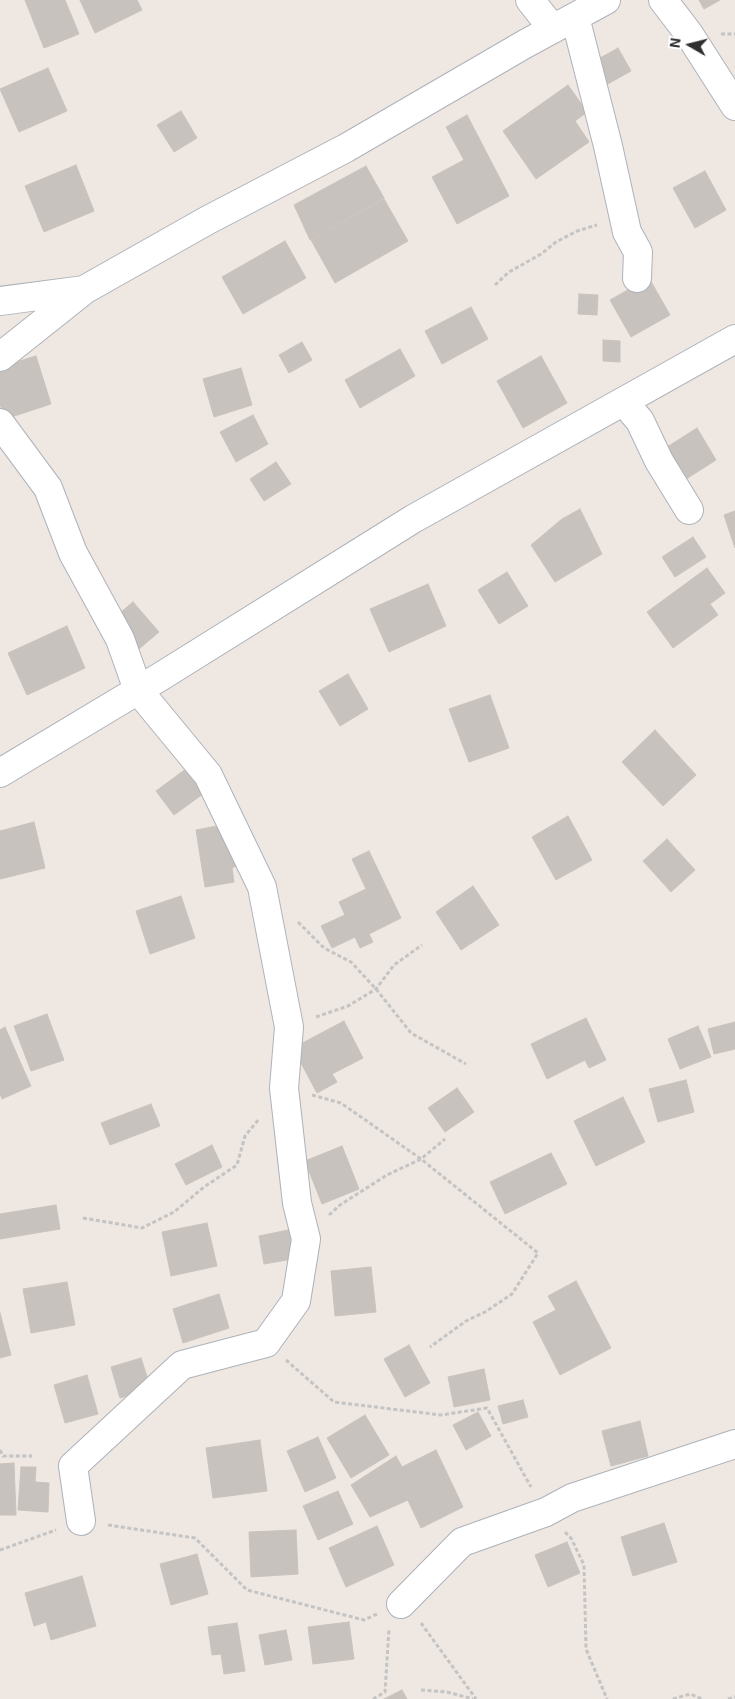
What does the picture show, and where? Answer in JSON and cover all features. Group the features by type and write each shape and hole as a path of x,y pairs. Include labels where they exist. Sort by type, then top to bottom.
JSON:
{"street":[{"path":"530,0 564,23 608,146 627,232 638,252 637,278"},
{"path":"0,357 84,290 208,220 346,148 606,0"},
{"path":"663,0 689,34 735,106"},
{"path":"0,301 84,290"},
{"path":"0,773 138,690 413,519 735,339"},
{"path":"624,402 640,421 659,461 689,510"},
{"path":"0,423 48,488 74,553 120,639 138,690 208,775 262,887 289,1027 284,1088 297,1203 306,1239 296,1301 266,1343 182,1365 73,1466 81,1521"},
{"path":"400,1604 462,1542 546,1512 572,1498 735,1444"}],"path":[{"path":"494,285 509,272 577,231 624,220"},
{"path":"296,921 324,948 350,962 376,989 411,1033 466,1064"},
{"path":"289,1027 348,1006 376,989 394,965 422,945"},
{"path":"83,1218 142,1228 174,1212 204,1187 237,1165 245,1136 284,1088 341,1103 421,1159 538,1254 512,1294 485,1312 466,1321 430,1347"},
{"path":"306,1239 340,1205 387,1174 421,1159 445,1139"},
{"path":"266,1343 334,1402 441,1415 487,1408 546,1512 571,1538 584,1565 586,1649 607,1699"},
{"path":"0,1450 3,1456 32,1456"},
{"path":"0,1550 81,1521 194,1538 247,1590 364,1620 400,1604"},
{"path":"374,1699 385,1692 388,1630 400,1604"},
{"path":"400,1604 414,1613 475,1699"},
{"path":"421,1690 447,1692 475,1699"},
{"path":"673,1699 690,1694 702,1699"},
{"path":"728,1699 735,1696"}],"building":[{"path":"25,0 65,0 79,34 44,48"},
{"path":"80,0 137,0 142,10 95,33"},
{"path":"699,0 720,0 704,9"},
{"path":"618,48 631,71 606,85 593,62"},
{"path":"48,68 67,111 19,132 0,89"},
{"path":"568,85 587,112 575,121 589,142 536,179 503,131"},
{"path":"181,111 197,138 174,152 157,125"},
{"path":"467,115 509,196 457,224 432,177 464,160 446,127"},
{"path":"76,165 94,211 44,232 25,186"},
{"path":"366,166 384,198 310,240 294,205"},
{"path":"705,171 726,210 695,228 673,188"},
{"path":"384,199 408,241 335,283 311,240"},
{"path":"285,241 306,278 243,314 222,277"},
{"path":"649,278 670,315 631,337 610,300"},
{"path":"579,294 598,295 597,315 578,314"},
{"path":"471,307 488,339 442,364 425,331"},
{"path":"603,340 620,341 620,362 603,361"},
{"path":"302,342 312,360 289,373 279,355"},
{"path":"400,349 415,376 360,408 345,380"},
{"path":"36,356 51,404 5,419 0,404 0,367"},
{"path":"541,356 567,403 523,428 497,381"},
{"path":"241,368 252,405 214,417 203,379"},
{"path":"253,415 268,444 236,462 220,432"},
{"path":"697,428 716,460 683,481 664,449"},
{"path":"276,462 291,484 264,501 250,479"},
{"path":"580,509 602,554 555,582 531,545 562,519"},
{"path":"735,511 735,548 724,515"},
{"path":"693,537 706,557 675,577 662,557"},
{"path":"707,568 725,593 710,604 718,615 673,648 647,612"},
{"path":"507,572 528,606 499,624 478,590"},
{"path":"428,584 446,626 389,652 370,609"},
{"path":"133,602 159,632 126,660 101,629"},
{"path":"67,626 85,668 27,695 8,653"},
{"path":"348,674 368,709 340,726 319,691"},
{"path":"490,695 509,748 469,762 449,709"},
{"path":"655,730 696,775 663,806 622,762"},
{"path":"190,766 207,791 174,815 156,791"},
{"path":"568,816 592,860 556,880 532,837"},
{"path":"34,822 45,868 0,879 0,831"},
{"path":"222,825 240,864 232,868 234,882 205,887 196,830"},
{"path":"667,839 695,870 671,892 643,861"},
{"path":"369,851 401,918 369,934 373,942 360,948 355,937 332,948 321,926 345,915 339,902 366,889 352,859"},
{"path":"473,886 499,925 461,950 436,912"},
{"path":"181,896 195,938 150,954 136,911"},
{"path":"47,1014 64,1060 31,1071 14,1026"},
{"path":"586,1018 606,1060 589,1068 585,1060 547,1079 531,1044"},
{"path":"344,1021 363,1058 332,1074 337,1082 317,1093 293,1048"},
{"path":"735,1022 735,1049 714,1054 708,1029"},
{"path":"698,1026 711,1057 680,1069 668,1039"},
{"path":"5,1027 22,1066 0,1076 0,1030"},
{"path":"22,1066 31,1086 2,1099 0,1076"},
{"path":"686,1080 694,1112 658,1122 649,1089"},
{"path":"457,1088 474,1112 445,1132 428,1108"},
{"path":"623,1097 645,1142 596,1166 574,1121"},
{"path":"151,1104 160,1126 110,1145 101,1123"},
{"path":"212,1145 222,1167 186,1185 175,1164"},
{"path":"342,1146 359,1189 322,1204 305,1161"},
{"path":"551,1153 567,1184 505,1214 490,1182"},
{"path":"56,1205 60,1229 0,1239 0,1214"},
{"path":"207,1223 217,1266 171,1276 162,1232"},
{"path":"293,1229 298,1258 264,1264 259,1236"},
{"path":"371,1267 376,1312 335,1316 331,1271"},
{"path":"576,1281 611,1348 560,1375 533,1322 556,1310 548,1296"},
{"path":"67,1282 75,1325 31,1333 23,1289"},
{"path":"219,1294 229,1328 183,1343 173,1309"},
{"path":"0,1313 11,1355 0,1358"},
{"path":"409,1345 430,1383 405,1397 384,1359"},
{"path":"141,1358 151,1389 120,1398 111,1367"},
{"path":"484,1369 490,1400 454,1407 448,1377"},
{"path":"87,1375 98,1414 65,1423 54,1385"},
{"path":"523,1400 528,1417 503,1424 498,1406"},
{"path":"478,1412 491,1436 466,1450 453,1425"},
{"path":"365,1415 389,1455 351,1478 327,1438"},
{"path":"640,1421 648,1456 611,1466 602,1431"},
{"path":"318,1437 336,1478 305,1492 287,1451"},
{"path":"260,1440 267,1491 213,1498 206,1448"},
{"path":"436,1450 463,1507 421,1528 394,1471"},
{"path":"396,1456 402,1467 394,1471 408,1500 370,1517 351,1485"},
{"path":"14,1463 16,1515 0,1515 0,1464"},
{"path":"21,1467 36,1467 35,1482 49,1483 48,1512 18,1510"},
{"path":"338,1491 353,1524 318,1540 303,1506"},
{"path":"664,1523 677,1562 633,1576 621,1537"},
{"path":"377,1526 394,1565 346,1587 329,1548"},
{"path":"296,1530 298,1574 251,1577 249,1532"},
{"path":"567,1542 580,1573 548,1587 535,1555"},
{"path":"197,1554 208,1594 171,1605 160,1564"},
{"path":"82,1576 96,1626 51,1640 46,1622 34,1626 25,1593"},
{"path":"349,1622 354,1659 313,1664 308,1627"},
{"path":"237,1623 245,1671 224,1674 221,1654 212,1655 208,1627"},
{"path":"286,1630 292,1660 265,1665 259,1635"},
{"path":"402,1690 407,1699 384,1699"}]}
